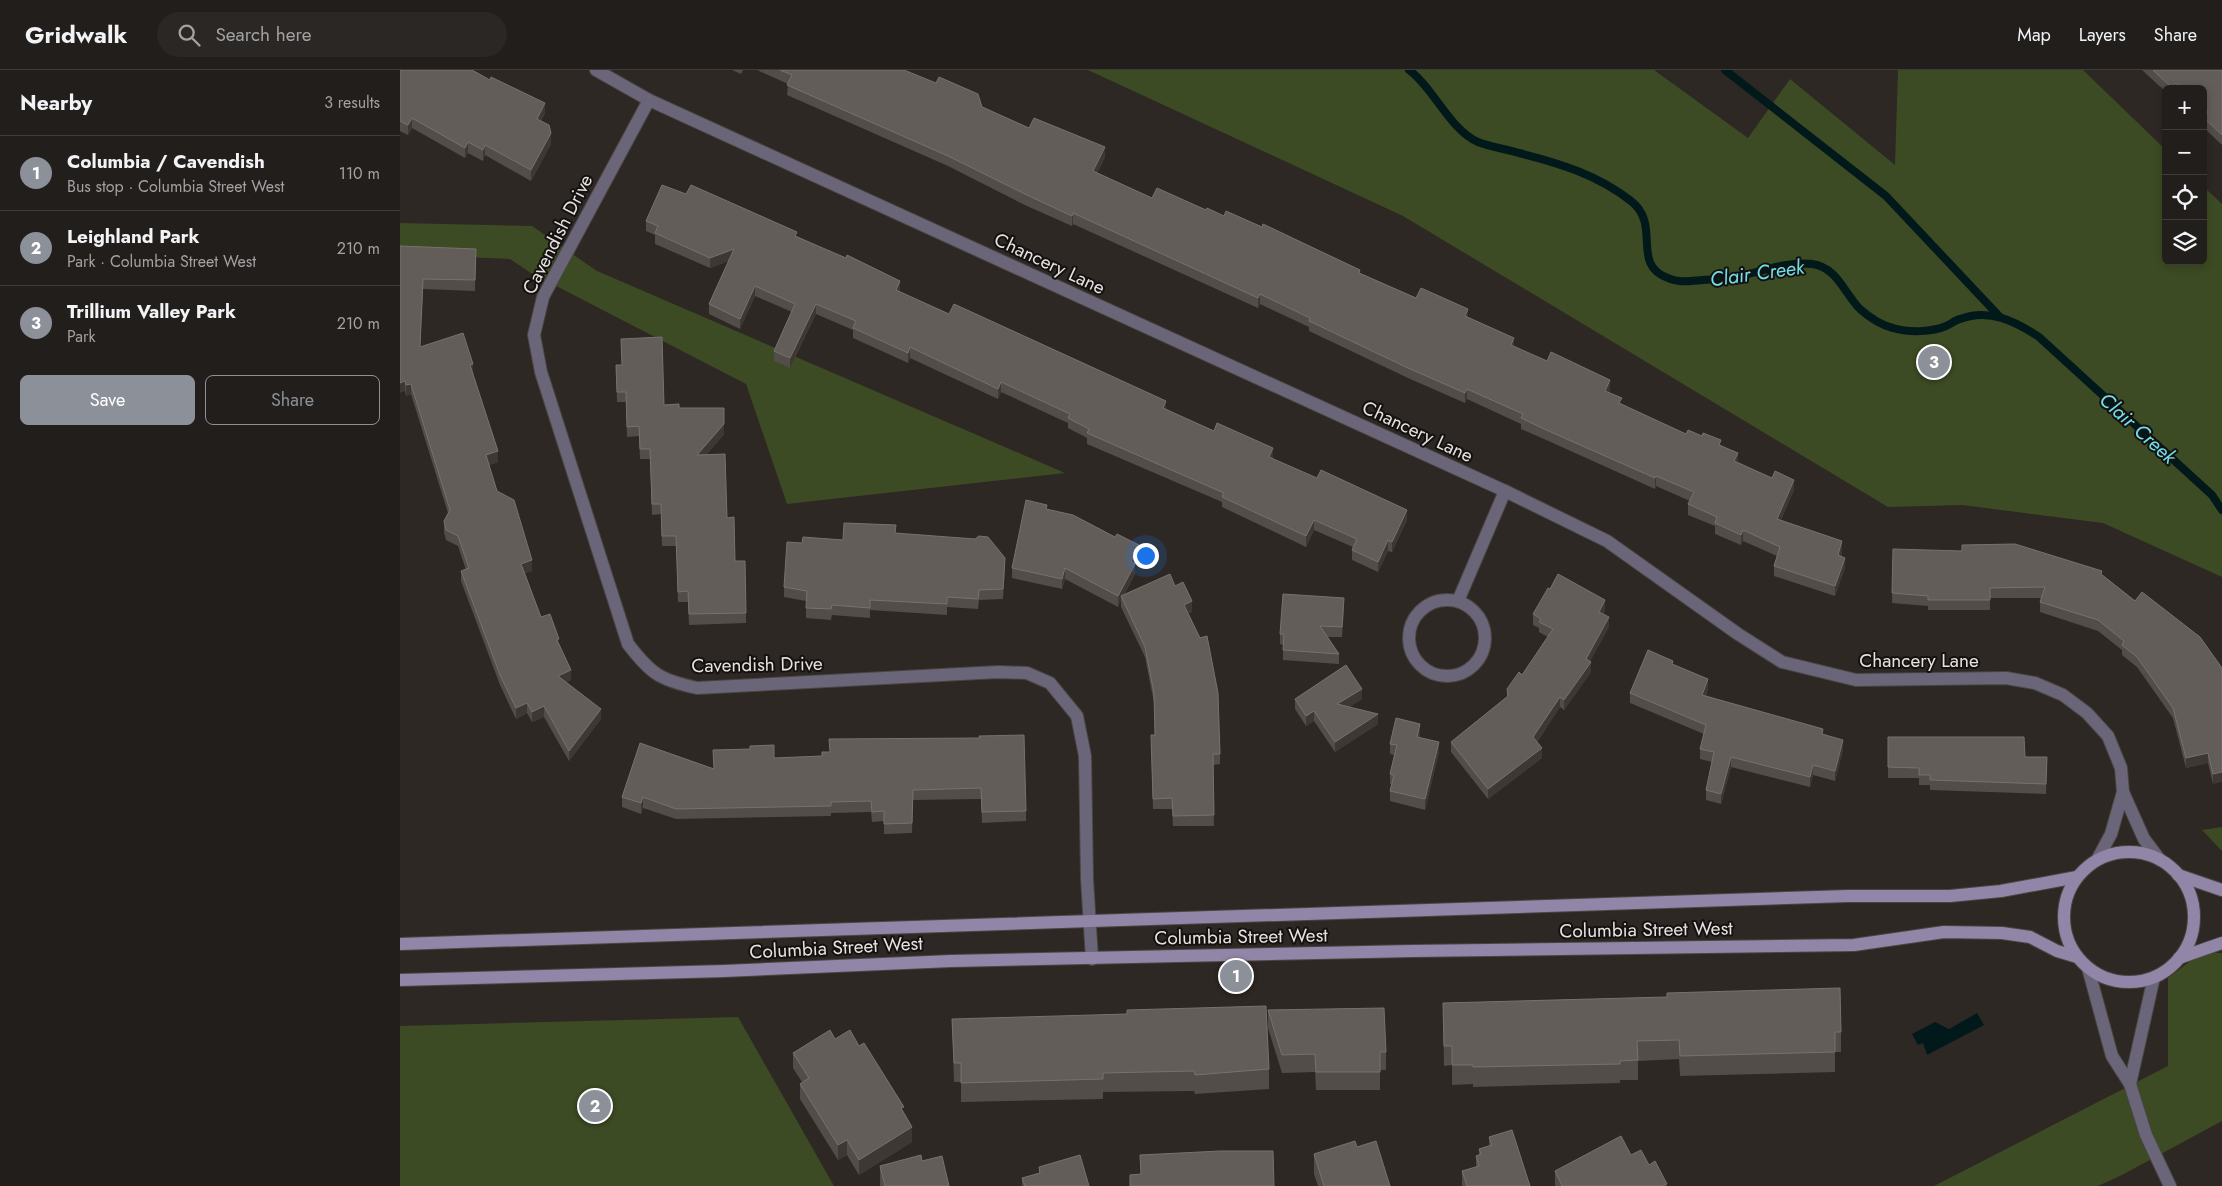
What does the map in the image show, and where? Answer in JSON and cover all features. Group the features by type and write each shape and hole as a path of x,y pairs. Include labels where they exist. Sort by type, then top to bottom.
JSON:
{"main road":[{"path":"2178,874 2188,890 2193,908 2194,926 2189,943 2179,958 2168,969 2154,978 2137,982 2120,982 2103,977 2088,968 2078,957 2067,938 2064,918 2067,896 2077,878 2097,860 2129,852 2160,860 2178,874 2222,890"},
{"name":"Columbia Street West","path":"400,944 1848,896 1950,896 2001,891 2077,878"},
{"name":"Columbia Street West","path":"400,980 724,971 951,960 1854,945 1944,932 2002,933 2030,937 2056,951 2078,957"},
{"path":"2179,958 2222,943"}],"street":[{"name":"Chancery Lane","path":"596,70 649,100 1505,491 1607,541 1738,634 1782,662 1856,680 2006,678 2035,683 2063,695 2088,712 2108,736 2121,768 2123,792 2144,839 2160,860"},
{"name":"Cavendish Drive","path":"649,100 543,297 534,335 541,372 628,644 648,669 671,682 697,688 998,672 1027,673 1050,683 1077,716 1085,756 1092,959"},
{"path":"1458,601 1505,491"},
{"path":"1444,600 1458,601 1476,612 1483,624 1484,648 1474,665 1459,674 1434,673 1418,661 1414,655 1409,636 1412,623 1419,612 1430,604 1444,600"},
{"name":"Chancery Lane","path":"2097,860 2111,834 2123,792"},
{"path":"2088,968 2112,1056 2130,1084 2146,1135 2170,1186"},
{"path":"2130,1084 2154,978"}],"green space":[{"path":"1088,70 1654,70 1748,138 1790,79 1895,165 1898,70 2083,70 2162,146 2162,265 2207,265 2207,190 2222,204 2222,577 2103,523 1962,505 1888,507 1403,216"},
{"path":"400,223 532,226 597,271 1065,473 787,504 746,384 531,273 510,259 400,254"},
{"path":"2222,827 2222,851 2202,830"},
{"path":"2201,953 2222,953 2222,1121 2098,1186 1934,1186 2168,1066 2168,978"},
{"path":"738,1017 834,1186 400,1186 400,1026"}],"water":[{"path":"1977,1013 1984,1025 1927,1055 1923,1043 1918,1045 1912,1034 1935,1022 1949,1029"}],"building":[{"path":"400,70 472,70 490,80 491,77 545,103 537,119 549,125 551,133 531,170 485,145 483,150 468,142 465,148 412,118 408,125 400,121"},
{"path":"780,70 904,70 936,83 939,77 978,94 982,107 1029,128 1034,118 1105,147 1093,171 1152,198 1157,188 1224,216 1226,211 1262,227 1263,224 1360,270 1359,273 1416,298 1421,288 1468,309 1465,316 1514,338 1511,345 1547,361 1551,352 1610,380 1605,391 1622,398 1619,403 1686,434 1688,430 1702,436 1703,433 1721,440 1719,445 1738,453 1734,461 1772,478 1775,471 1794,480 1777,519 1842,541 1838,555 1845,558 1835,586 1774,566 1780,547 1743,530 1741,535 1715,523 1717,517 1688,504 1694,492 1656,476 1655,478 1544,429 1521,418 1523,414 1467,389 1465,393 1408,368 1309,321 1310,318 1260,294 1258,298 1073,213 1072,216 948,156 787,85 792,75"},
{"path":"2153,70 2222,70 2222,135 2207,121 2207,85 2178,85 2176,83 2169,85"},
{"path":"662,185 686,194 691,185 797,232 795,236 846,258 847,255 900,281 896,290 949,314 954,304 1166,401 1163,408 1214,431 1217,423 1273,448 1269,457 1317,478 1321,470 1407,510 1392,542 1388,540 1378,562 1352,550 1357,539 1314,520 1306,536 1222,497 1224,493 1087,433 1089,429 1068,418 1070,414 1001,382 998,389 910,347 908,353 853,328 856,321 816,304 790,358 774,351 795,304 755,286 740,319 709,304 734,249 710,258 655,233 658,226 646,221"},
{"path":"400,246 476,249 475,280 423,279 420,347 463,333 473,364 470,365 498,451 486,455 497,491 514,500 532,560 521,564 541,617 550,614 559,639 557,640 571,670 558,676 601,709 569,751 544,706 532,712 527,703 516,708 500,675 461,571 469,568 458,536 446,530 444,521 450,510 411,384 406,385 405,381 400,383"},
{"path":"662,337 664,405 679,404 679,408 724,408 724,424 697,455 725,454 727,518 734,517 735,561 745,561 746,613 689,614 688,591 678,592 676,536 662,536 661,504 652,504 650,449 640,449 639,426 627,427 626,392 617,392 616,365 622,365 621,339"},
{"path":"1026,500 1047,505 1046,509 1073,515 1115,537 1117,534 1139,545 1131,561 1135,564 1118,596 1065,568 1062,579 1012,568"},
{"path":"844,523 896,525 895,533 975,539 979,536 988,537 1005,558 1003,589 979,590 978,599 947,597 947,604 870,600 870,608 832,605 831,609 806,608 807,591 784,587 787,542 802,543 803,537 843,540"},
{"path":"2015,544 2102,571 2101,574 2135,601 2142,592 2200,637 2222,668 2222,772 2213,774 2208,753 2186,758 2173,708 2137,657 2122,645 2124,641 2098,620 2040,602 2045,587 1990,588 1990,600 1928,600 1928,596 1892,593 1893,549 1962,551 1962,545"},
{"path":"1170,574 1175,586 1183,582 1192,601 1184,605 1200,638 1207,636 1218,693 1220,754 1213,754 1214,815 1173,816 1172,798 1153,799 1151,735 1155,735 1154,693 1145,647 1121,596"},
{"path":"1558,574 1605,600 1599,612 1609,617 1586,659 1591,662 1564,700 1560,697 1533,737 1542,748 1488,789 1451,742 1508,696 1507,689 1519,672 1522,675 1553,629 1539,622 1541,619 1533,614"},
{"path":"1283,594 1344,598 1342,627 1320,626 1339,654 1283,650 1284,634 1280,634"},
{"path":"1648,650 1673,661 1672,664 1708,679 1702,695 1823,729 1822,734 1843,740 1835,771 1813,765 1810,777 1731,757 1721,794 1706,790 1714,752 1700,749 1706,725 1630,693"},
{"path":"1346,665 1362,689 1337,704 1378,714 1335,742 1314,711 1306,716 1295,699"},
{"path":"1396,718 1420,724 1417,737 1439,742 1425,799 1390,791 1394,775 1390,774 1397,745 1390,744"},
{"path":"1024,735 1026,811 982,812 981,788 913,790 912,823 884,824 884,811 872,812 871,801 831,802 831,806 676,809 643,797 641,803 622,797 640,743 714,769 713,750 750,749 750,746 774,745 774,758 822,756 822,752 830,752 829,739 980,738 979,736"},
{"path":"1888,737 2024,737 2025,757 2047,757 2046,784 1930,780 1930,775 1919,775 1919,768 1888,767"},
{"path":"1840,988 1841,1032 1835,1032 1835,1052 1680,1056 1679,1040 1637,1041 1638,1060 1620,1061 1620,1064 1473,1067 1473,1065 1452,1065 1452,1046 1444,1046 1443,1003 1667,997 1667,993"},
{"path":"1266,1006 1269,1069 1195,1075 1194,1071 1103,1073 1103,1079 961,1083 961,1063 954,1063 952,1019 1127,1014 1127,1010"},
{"path":"1384,1008 1386,1052 1380,1052 1380,1072 1316,1072 1315,1054 1282,1055 1268,1010"},
{"path":"830,1030 835,1039 850,1030 859,1046 864,1043 904,1107 901,1108 912,1127 859,1160 847,1140 838,1145 800,1084 809,1078 793,1053"},
{"path":"1512,1130 1530,1186 1467,1186 1462,1171 1479,1166 1476,1156 1481,1154 1479,1149 1492,1145 1489,1137"},
{"path":"1621,1136 1631,1155 1641,1150 1649,1165 1655,1161 1667,1184 1662,1186 1562,1186 1555,1171"},
{"path":"1355,1141 1357,1147 1376,1141 1390,1186 1324,1186 1314,1154"},
{"path":"1220,1151 1273,1151 1274,1186 1130,1186 1130,1175 1141,1174 1140,1155"},
{"path":"921,1155 922,1161 942,1156 949,1186 885,1186 880,1166"},
{"path":"1080,1155 1089,1186 1025,1186 1022,1178 1040,1173 1039,1167"}],"waterway":[{"name":"Clair Creek","path":"1409,70 1418,77 1459,128 1478,142 1549,161 1578,171 1605,184 1631,201 1640,211 1645,221 1648,254 1651,263 1657,272 1668,278 1676,281 1728,278 1783,265 1812,264 1821,266 1834,275 1860,309 1876,321 1899,330 1927,331 1971,316 1981,315 2001,318 2021,326 2039,337 2212,495 2222,510"},
{"path":"1725,70 1886,196 1999,316"}],"place":[{"name":"Trillium Valley Park","path":"1934,362"},
{"name":"Columbia / Cavendish","path":"1236,976"},
{"name":"Leighland Park","path":"595,1106"}]}
